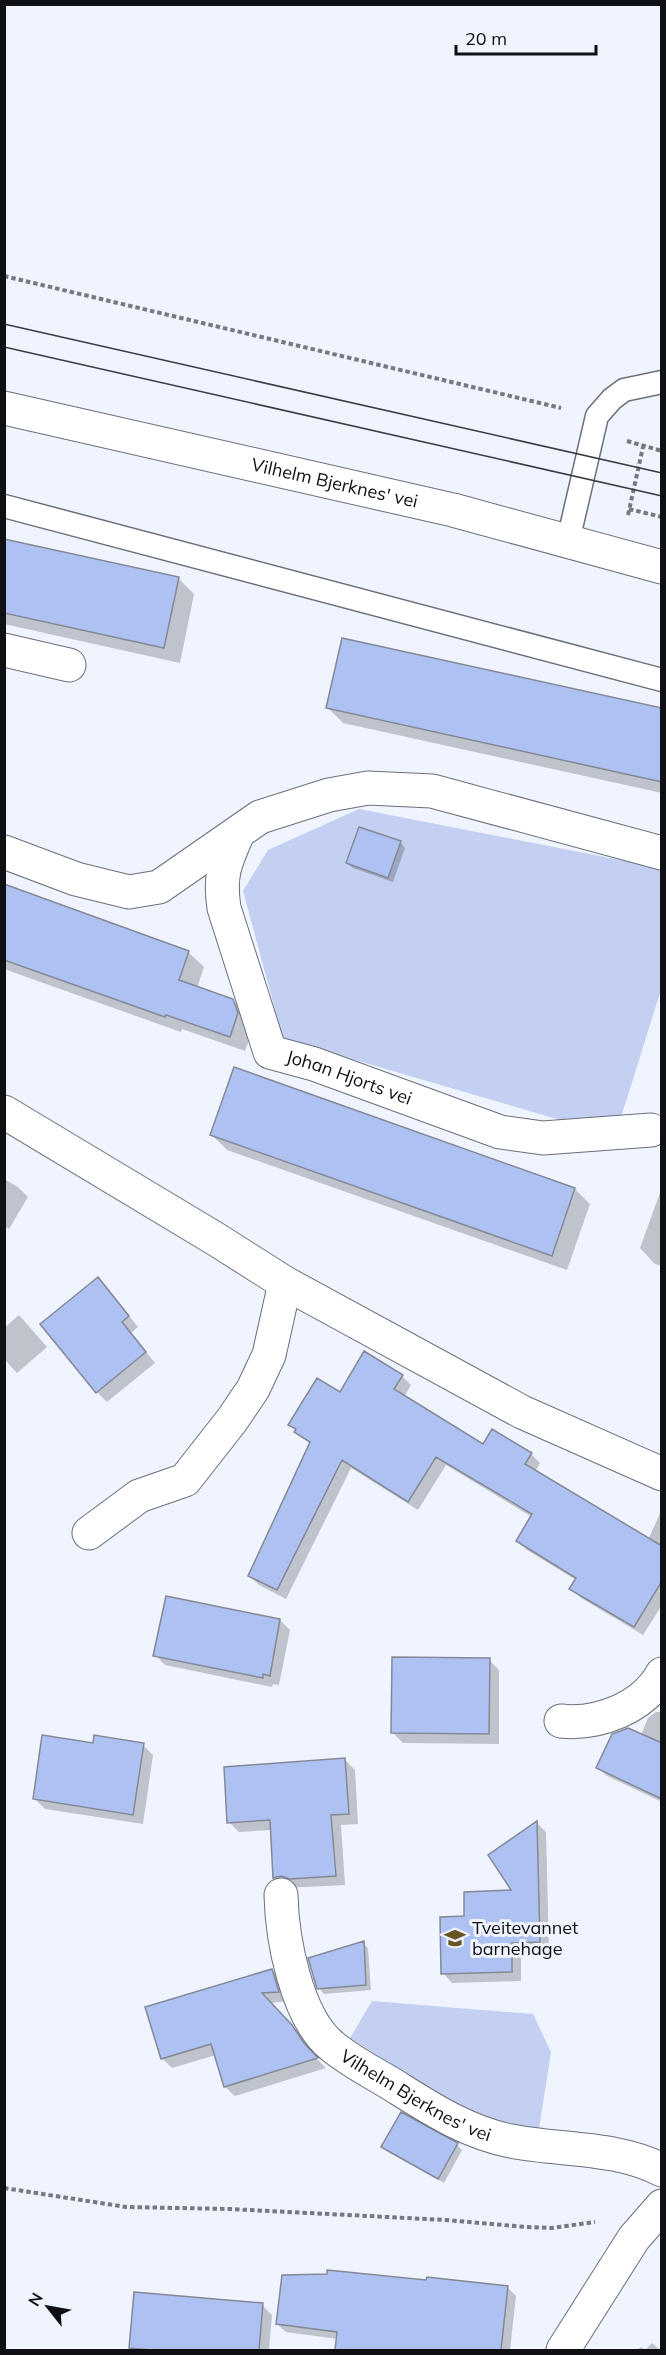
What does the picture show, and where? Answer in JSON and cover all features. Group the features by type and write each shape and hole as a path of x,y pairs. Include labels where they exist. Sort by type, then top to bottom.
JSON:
{"street":[{"name":"Vilhelm Bjerknes' vei","path":"4,408 453,510 662,567"},
{"path":"4,650 69,665"},
{"path":"4,852 76,879 129,892 159,887 260,817 329,795 368,788 432,791 662,853"},
{"name":"Johan Hjorts vei","path":"237,833 225,863 221,885 224,908 270,1052 314,1064 500,1132 543,1138 651,1130"},
{"path":"4,1112 285,1283 522,1412 662,1474"},
{"path":"89,1533 139,1496 185,1480 212,1446 253,1389 269,1355 285,1283"},
{"path":"561,1721 590,1722 631,1706 644,1696 662,1674"},
{"name":"Vilhelm Bjerknes' vei","path":"281,1895 282,1925 297,1987 307,2012 330,2045 420,2103 486,2136 514,2142 610,2153 644,2162 662,2170"},
{"path":"563,2350 595,2298 656,2222"}],"lane":[{"path":"568,541 597,416 612,399 624,390 662,382"},
{"path":"4,506 171,548 662,680"}],"path":[{"path":"4,276 597,416"},
{"path":"627,517 643,447"},
{"path":"629,509 662,518"},
{"path":"4,2188 126,2207 230,2209 446,2220 526,2228 552,2228 589,2222"}],"shaded area":[{"path":"359,809 661,868 661,990 615,1136 283,1039 243,891 268,850"},
{"path":"372,2001 533,2014 551,2052 539,2129 471,2115 350,2038"}],"building":[{"path":"4,539 179,577 164,648 4,613"},
{"path":"342,638 662,708 662,782 326,708"},
{"path":"359,827 401,841 388,878 346,863"},
{"path":"4,884 189,951 179,980 233,999 238,1013 230,1037 166,1015 165,1017 4,960"},
{"path":"234,1067 575,1188 552,1256 210,1135"},
{"path":"98,1277 129,1316 122,1322 146,1352 96,1393 40,1324"},
{"path":"364,1351 403,1375 394,1389 483,1444 492,1429 532,1453 525,1464 662,1546 662,1581 634,1627 569,1589 576,1578 516,1541 532,1514 436,1457 408,1502 342,1460 277,1590 248,1576 310,1442 294,1432 296,1429 288,1425 317,1378 340,1392"},
{"path":"166,1596 280,1619 270,1676 263,1674 263,1678 153,1656"},
{"path":"392,1657 490,1658 489,1734 391,1733"},
{"path":"628,1728 662,1743 662,1799 596,1768 612,1734"},
{"path":"42,1735 93,1743 94,1735 144,1743 133,1815 33,1799"},
{"path":"345,1758 349,1814 331,1815 336,1876 273,1878 270,1820 227,1823 224,1767"},
{"path":"537,1821 540,1942 512,1943 512,1972 441,1974 440,1917 464,1916 464,1892 511,1890 488,1855"},
{"path":"364,1941 366,1985 317,1989 308,1958"},
{"path":"272,1969 279,1992 262,1993 292,2025 318,2058 224,2087 211,2044 161,2059 145,2007"},
{"path":"401,2112 458,2143 438,2179 381,2147"},
{"path":"327,2270 426,2280 427,2277 508,2286 501,2350 335,2350 337,2332 276,2324 282,2275 327,2274"},
{"path":"134,2292 263,2303 259,2350 129,2348"}],"tram line":[{"path":"4,324 662,473"},
{"path":"4,347 662,496"}],"place":[{"name":"Tveitevannet barnehage","path":"455,1938"}]}
